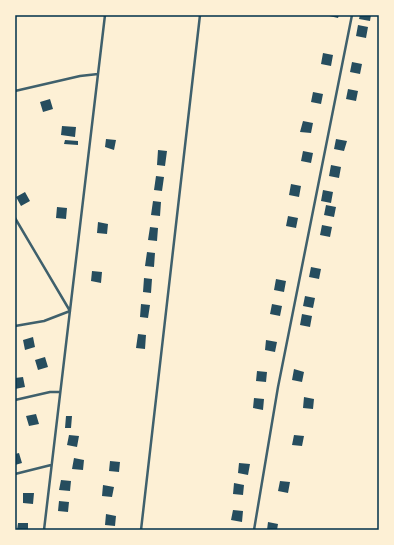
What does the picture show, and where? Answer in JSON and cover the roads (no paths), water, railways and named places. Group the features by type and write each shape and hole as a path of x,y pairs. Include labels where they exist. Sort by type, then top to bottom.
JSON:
{"street":[{"path":"44,530 105,15"},
{"path":"141,530 200,15"},
{"path":"254,530 278,387 352,15"},
{"path":"15,91 80,76 98,74"},
{"path":"15,218 70,311"},
{"path":"15,326 44,321 70,311"},
{"path":"15,400 50,392 60,392"},
{"path":"15,474 52,465"}]}
